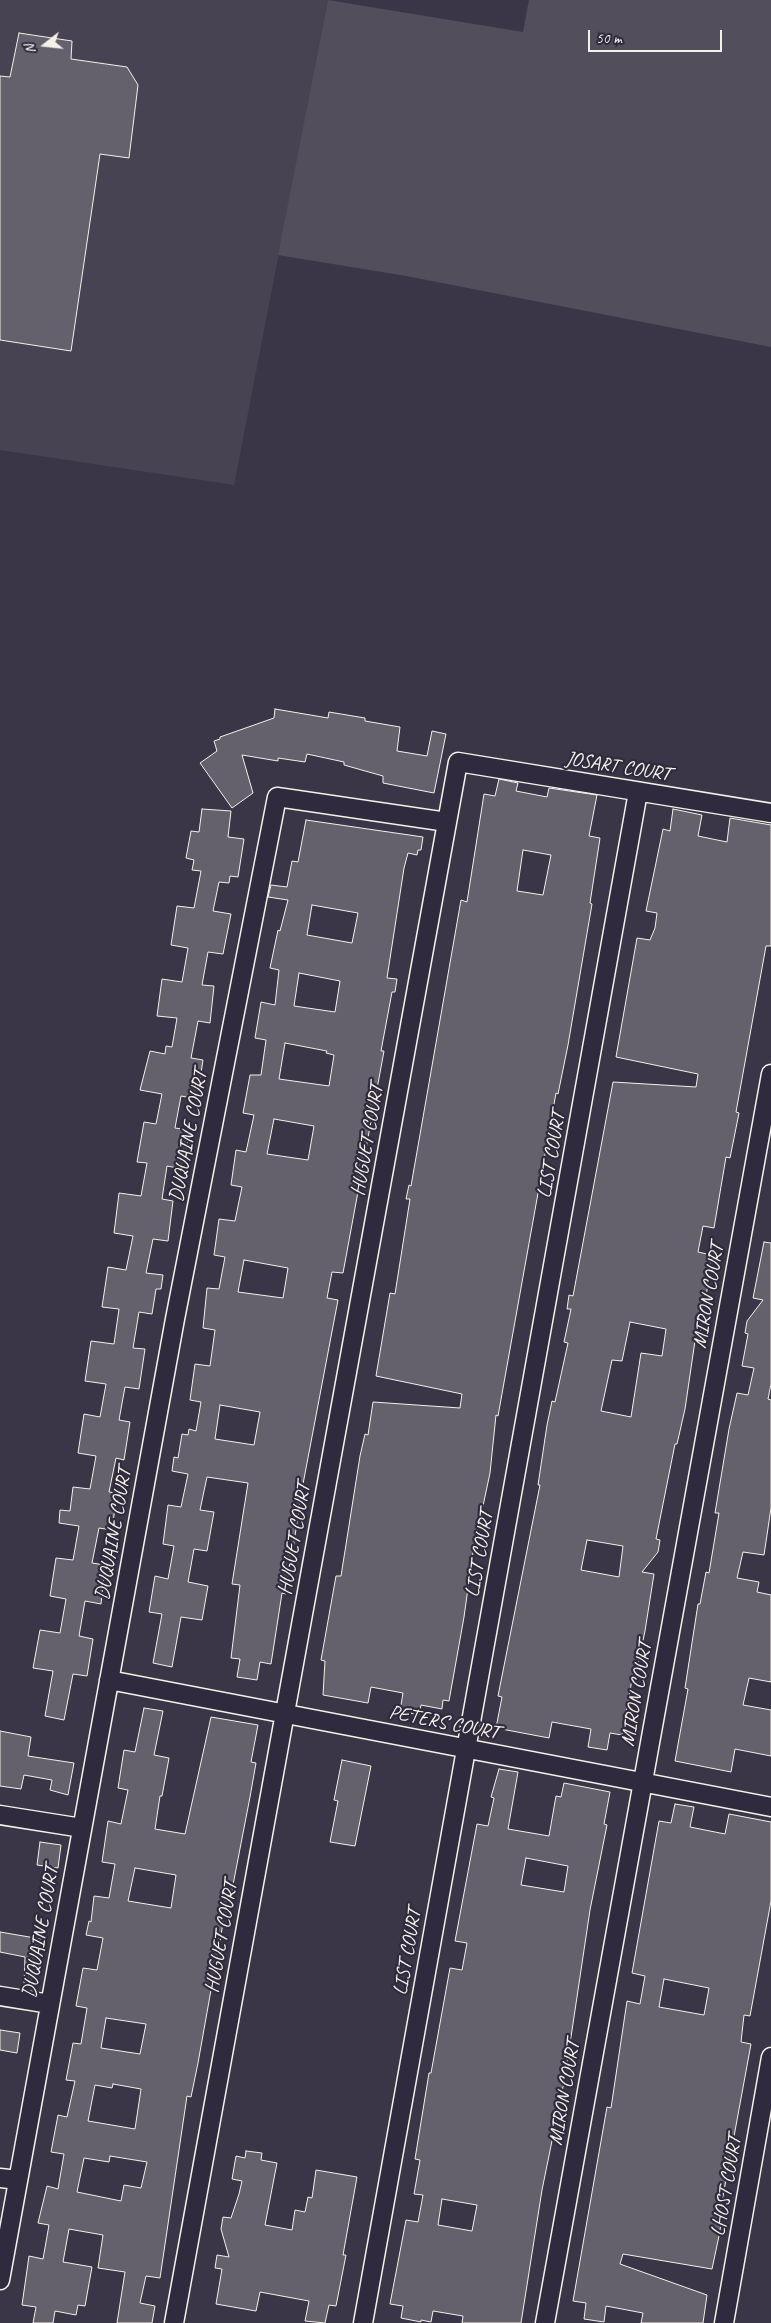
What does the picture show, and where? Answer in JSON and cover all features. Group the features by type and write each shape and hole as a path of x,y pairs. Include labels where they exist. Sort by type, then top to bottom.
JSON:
{"street":[{"name":"JOSART COURT","path":"458,762 771,813"},
{"name":"HUGUET COURT","path":"174,2323 458,762"},
{"name":"LIST COURT","path":"363,2323 638,792"},
{"name":"DUQUAINE COURT","path":"0,2280 174,1319 277,797 447,822"},
{"name":"MIRON COURT","path":"546,2323 771,1074"},
{"name":"PETERS COURT","path":"109,1680 771,1807"},
{"path":"0,1815 82,1828"},
{"path":"0,1996 50,2004"},
{"name":"LHOST COURT","path":"724,2323 771,2057"},
{"path":"0,2178 18,2180"}],"shaded area":[{"path":"0,0 328,0 234,485 0,450"},
{"path":"328,0 523,32 529,0 771,0 771,347 406,276 278,255"}],"building":[{"path":"19,33 72,41 71,59 127,67 138,85 129,158 100,154 71,351 0,340 0,76 10,77"},
{"path":"275,709 328,718 329,712 365,718 365,721 400,727 397,751 427,756 432,731 446,734 434,793 383,783 383,776 344,765 344,762 307,754 305,762 278,758 278,761 242,755 253,793 232,808 200,763 217,751 214,741 220,739 220,737 274,718"},
{"path":"499,779 518,783 516,791 547,797 549,788 597,795 589,836 600,838 590,903 592,904 568,1045 558,1094 556,1093 498,1416 496,1415 490,1473 467,1581 469,1581 464,1617 449,1701 443,1700 442,1709 421,1705 419,1715 400,1711 403,1693 371,1687 368,1703 323,1695 325,1661 321,1660 336,1576 341,1576 360,1456 365,1434 368,1435 373,1402 460,1408 462,1394 376,1376 390,1293 395,1294 410,1199 406,1199 409,1185 411,1186 461,900 467,902 484,794 495,796","holes":["523,850 551,855 543,895 517,891"]},
{"path":"202,809 231,811 228,837 244,839 238,877 230,876 229,883 219,882 213,911 231,914 223,954 208,952 202,985 214,986 210,1023 198,1021 191,1058 203,1060 197,1099 181,1096 175,1128 190,1130 183,1169 167,1166 162,1199 173,1201 168,1241 153,1239 146,1273 163,1275 161,1289 156,1289 152,1314 139,1312 133,1348 145,1349 139,1389 125,1387 119,1420 130,1422 124,1460 116,1458 109,1492 117,1493 112,1530 99,1528 92,1563 105,1565 101,1604 85,1601 79,1636 93,1639 87,1676 73,1674 64,1720 45,1716 53,1671 33,1668 40,1630 60,1633 66,1599 50,1596 56,1558 73,1560 79,1526 59,1523 60,1510 70,1511 73,1487 90,1489 96,1456 78,1453 84,1414 100,1417 106,1384 85,1381 91,1341 114,1344 119,1309 102,1307 108,1267 126,1270 133,1236 114,1233 119,1193 141,1196 147,1163 137,1162 144,1122 156,1124 162,1094 140,1090 150,1051 165,1054 166,1046 172,1047 177,1018 157,1016 162,979 182,982 188,948 171,945 177,906 194,908 201,871 192,870 194,860 186,858 191,831 199,832"},
{"path":"673,809 702,815 698,836 727,842 730,818 771,825 771,946 766,946 736,1112 739,1113 730,1158 726,1157 714,1228 703,1226 698,1252 711,1255 707,1290 700,1335 696,1334 685,1409 677,1444 675,1444 656,1539 660,1540 658,1552 642,1572 654,1574 645,1631 638,1664 635,1663 622,1735 610,1733 607,1750 588,1747 591,1729 552,1722 549,1738 496,1728 502,1697 498,1696 540,1485 538,1485 547,1425 552,1401 555,1402 568,1343 564,1342 571,1309 567,1309 569,1295 573,1296 613,1082 696,1087 698,1074 616,1057 637,938 650,940 655,928 657,913 646,911 663,829 670,831","holes":["630,1322 666,1329 662,1356 641,1353 631,1417 601,1411 612,1360 622,1361","587,1540 623,1546 619,1577 581,1570"]},
{"path":"306,820 423,837 421,850 418,850 417,855 408,853 404,868 387,978 397,979 395,992 392,992 381,1051 384,1051 343,1273 332,1272 327,1298 338,1300 303,1484 286,1594 282,1593 271,1664 260,1662 257,1680 237,1677 240,1659 231,1658 240,1585 232,1584 248,1483 207,1477 200,1510 214,1512 207,1551 194,1549 188,1582 208,1586 202,1620 181,1617 172,1667 153,1663 162,1614 149,1612 155,1576 168,1579 174,1546 163,1544 168,1505 181,1507 188,1474 172,1471 174,1457 178,1458 182,1434 188,1435 189,1429 196,1431 201,1402 190,1400 195,1364 210,1366 215,1330 203,1328 207,1288 219,1289 225,1257 214,1255 219,1219 235,1221 242,1187 231,1185 236,1150 246,1152 254,1115 243,1113 250,1075 261,1075 266,1040 255,1038 261,1002 275,1005 279,970 270,968 278,930 280,931 288,900 268,897 271,885 287,887 292,861 298,862","holes":["312,905 358,913 352,943 307,935","299,973 340,981 335,1012 294,1006","285,1043 327,1051 326,1053 334,1055 329,1086 279,1079","274,1119 314,1126 308,1160 267,1154","244,1260 288,1268 283,1298 238,1292","220,1405 260,1412 254,1445 215,1439"]},
{"path":"764,1242 771,1243 771,1384 768,1399 771,1400 771,1508 764,1555 743,1552 737,1578 759,1582 757,1592 771,1595 771,1682 749,1678 743,1705 771,1710 771,1756 735,1749 731,1772 675,1761 688,1689 685,1688 698,1604 700,1604 706,1572 709,1573 719,1513 715,1513 729,1429 737,1393 748,1395 754,1368 742,1366 748,1334 745,1333 747,1321 763,1300 753,1298"},
{"path":"144,1708 163,1711 154,1755 169,1758 155,1829 185,1834 211,1717 258,1725 251,1762 256,1763 227,1916 224,1915 213,1991 211,1990 191,2097 187,2096 160,2278 146,2276 140,2303 155,2306 152,2323 117,2323 125,2272 98,2268 103,2235 69,2229 63,2262 92,2267 85,2306 78,2305 76,2315 55,2311 53,2323 33,2323 36,2307 22,2305 29,2256 43,2259 49,2225 38,2223 47,2186 58,2189 64,2154 51,2152 58,2115 67,2117 75,2081 66,2080 73,2043 81,2044 87,2008 76,2006 83,1968 97,1970 103,1938 86,1935 89,1921 91,1922 94,1896 109,1898 115,1864 102,1862 108,1821 121,1824 128,1790 118,1788 124,1750 135,1752","holes":["135,1868 176,1875 171,1908 128,1901","106,2018 146,2024 140,2054 101,2048","113,2084 141,2089 135,2129 88,2121 95,2085 112,2088","110,2156 147,2162 141,2188 124,2185 121,2201 77,2192 84,2158 109,2162"]},
{"path":"0,1731 31,1737 28,1756 74,1763 68,1795 50,1790 52,1780 24,1775 21,1789 0,1786"},
{"path":"342,1760 371,1766 355,1846 330,1842 338,1801 334,1800"},
{"path":"499,1769 518,1772 508,1829 549,1836 556,1796 561,1797 564,1783 610,1792 604,1824 607,1825 590,1910 565,2077 542,2190 521,2323 462,2323 463,2316 433,2311 431,2322 421,2320 421,2322 401,2318 403,2306 390,2304 406,2220 418,2222 423,2195 414,2194 420,2160 415,2159 429,2073 431,2073 450,1968 462,1970 467,1943 455,1941 477,1824 488,1826 494,1798 491,1797","holes":["526,1858 568,1866 564,1892 521,1885","442,2199 477,2205 472,2231 438,2225"]},
{"path":"675,1804 694,1807 690,1827 725,1834 729,1814 771,1822 771,1901 750,2016 744,2015 741,2042 751,2044 719,2218 722,2218 719,2236 712,2269 623,2254 620,2264 707,2295 703,2323 641,2323 643,2313 606,2306 604,2322 584,2319 586,2303 573,2301 604,2124 607,2107 611,2108 627,2001 640,2004 645,1976 632,1973 659,1821 671,1823","holes":["664,1979 709,1988 704,2015 659,2007"]},
{"path":"40,1842 61,1845 58,1868 37,1865"},
{"path":"0,1932 41,1939 33,1987 24,1986 25,1957 0,1952"},
{"path":"0,2030 20,2033 17,2053 0,2050"},
{"path":"246,2151 262,2153 261,2160 277,2163 265,2225 292,2230 295,2210 305,2212 308,2197 312,2198 316,2170 357,2177 343,2255 346,2255 336,2306 329,2305 325,2323 305,2321 309,2301 260,2292 256,2311 216,2304 222,2269 215,2268 217,2255 229,2257 221,2229 223,2217 231,2218 242,2181 232,2179 236,2156 245,2158"}]}
